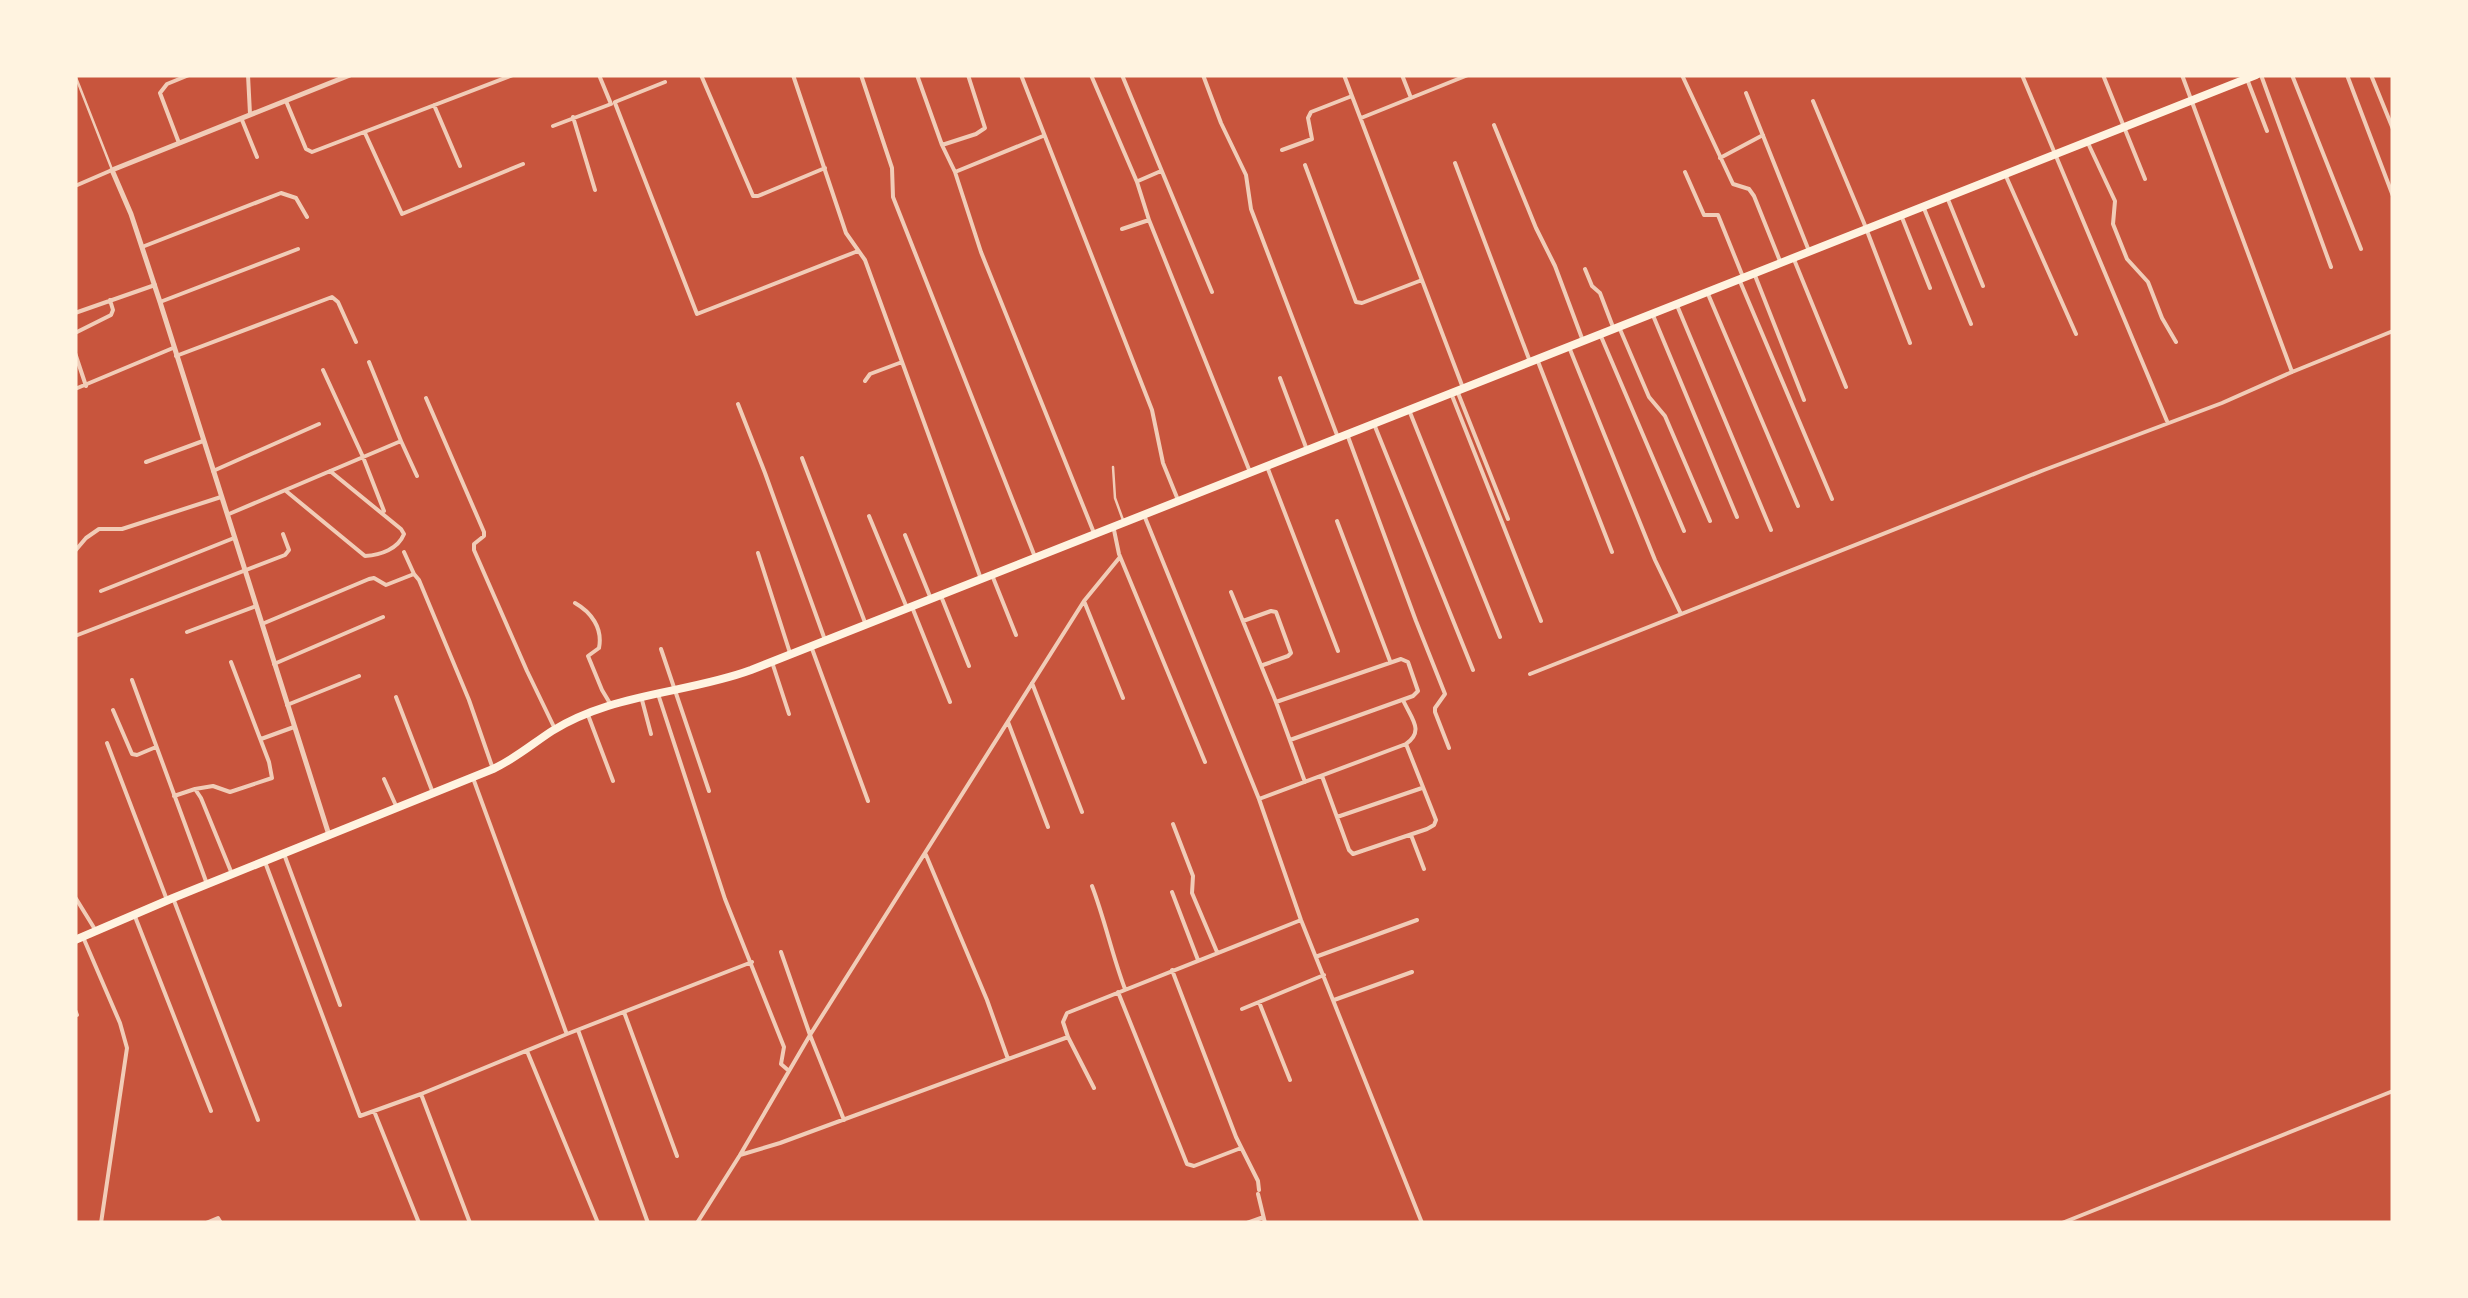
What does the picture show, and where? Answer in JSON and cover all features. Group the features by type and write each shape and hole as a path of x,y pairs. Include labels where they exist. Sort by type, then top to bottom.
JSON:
{"highway":[{"path":"79,938 473,778 587,714 734,677 2255,76"}],"street":[{"path":"180,143 160,90 188,75"},
{"path":"248,75 250,114"},
{"path":"75,186 350,75"},
{"path":"286,100 309,152 514,75"},
{"path":"599,75 697,314 858,251"},
{"path":"701,75 752,195 756,197 825,168"},
{"path":"793,75 846,234 865,260 981,579"},
{"path":"861,75 892,168 893,197 1036,557"},
{"path":"917,75 988,268 1094,533"},
{"path":"942,145 985,128 968,75"},
{"path":"1022,75 1152,410 1161,454 1178,500"},
{"path":"1091,75 1250,472"},
{"path":"1122,75 1212,292"},
{"path":"1204,75 1246,175 1251,209 1446,695 1434,710 1449,748"},
{"path":"1344,75 1422,280 1457,391 1541,621"},
{"path":"1402,75 1411,98"},
{"path":"1361,118 1454,77 1468,75"},
{"path":"1682,75 1734,184 1752,192 1780,262"},
{"path":"2022,75 2167,423"},
{"path":"2103,75 2146,179"},
{"path":"2182,75 2292,372"},
{"path":"2292,75 2361,249"},
{"path":"2347,75 2393,196"},
{"path":"2371,75 2393,129"},
{"path":"2255,76 2267,131"},
{"path":"2255,76 2331,267"},
{"path":"553,126 665,82"},
{"path":"1746,93 1809,251"},
{"path":"1282,150 1313,138 1308,116 1311,112 1352,96"},
{"path":"1813,101 1910,343"},
{"path":"434,105 460,166"},
{"path":"574,117 596,190"},
{"path":"241,118 257,157"},
{"path":"1494,125 1583,340"},
{"path":"365,133 402,214 523,164"},
{"path":"954,172 1044,135"},
{"path":"1720,158 1763,136"},
{"path":"2087,142 2115,203 2113,224 2127,258 2148,282 2176,342"},
{"path":"2382,165 2393,161"},
{"path":"1455,163 1612,552"},
{"path":"1304,165 1357,303 1422,280"},
{"path":"112,170 160,302 329,835"},
{"path":"1136,182 1160,171"},
{"path":"1685,172 1705,216 1718,215 1832,499"},
{"path":"2005,174 2076,334"},
{"path":"142,247 281,193 296,198 307,217"},
{"path":"1947,197 1983,286"},
{"path":"1923,206 1971,324"},
{"path":"1901,215 1930,288"},
{"path":"1122,229 1149,220"},
{"path":"160,302 298,249"},
{"path":"1793,257 1846,387"},
{"path":"1585,268 1649,397 1666,416 1710,522"},
{"path":"1754,273 1804,400"},
{"path":"75,312 154,285"},
{"path":"1707,292 1798,506"},
{"path":"75,389 332,296 356,342"},
{"path":"75,333 111,314 110,300"},
{"path":"1676,303 1771,530"},
{"path":"1652,313 1737,517"},
{"path":"1530,674 2222,404 2393,331"},
{"path":"1600,334 1684,531"},
{"path":"1568,347 1681,614"},
{"path":"75,353 86,386"},
{"path":"369,362 417,476"},
{"path":"865,381 874,372 902,362"},
{"path":"323,370 386,515"},
{"path":"1280,378 1307,450"},
{"path":"1457,391 1508,519"},
{"path":"426,398 484,532 474,550 555,729"},
{"path":"738,404 825,640"},
{"path":"1409,410 1500,637"},
{"path":"213,472 319,424"},
{"path":"1374,424 1473,670"},
{"path":"146,462 204,441"},
{"path":"226,515 401,441"},
{"path":"802,458 866,625"},
{"path":"1266,466 1338,651"},
{"path":"286,491 366,556 392,548 403,538 403,531 386,515 330,471"},
{"path":"75,551 99,529 122,529 221,497"},
{"path":"869,516 950,702"},
{"path":"1132,518 1258,799 1301,920 1422,1223"},
{"path":"1337,521 1390,662"},
{"path":"1114,526 1120,555 1206,762"},
{"path":"75,636 288,552 283,534"},
{"path":"904,535 930,599"},
{"path":"101,591 234,538"},
{"path":"404,552 452,657 493,769"},
{"path":"758,553 790,655"},
{"path":"697,1223 810,1035 1032,683 1084,601 1120,555"},
{"path":"261,624 368,579 386,585 414,574"},
{"path":"992,575 1016,635"},
{"path":"1231,592 1304,782"},
{"path":"941,595 969,666"},
{"path":"1084,601 1122,698"},
{"path":"575,603 589,612 600,636 599,648 588,656 611,705"},
{"path":"187,632 256,606"},
{"path":"1243,622 1276,612 1291,652 1262,666"},
{"path":"274,664 383,618"},
{"path":"811,646 868,801"},
{"path":"660,649 709,791"},
{"path":"1276,702 1390,662 1406,660 1418,686 1417,694 1403,700 1290,740"},
{"path":"174,796 217,786 230,792 272,780 269,762 231,662"},
{"path":"772,662 789,714"},
{"path":"288,706 359,676"},
{"path":"132,680 207,884"},
{"path":"1032,683 1082,812"},
{"path":"658,694 725,900 784,1048 781,1064 788,1071"},
{"path":"396,697 434,793"},
{"path":"642,698 651,734"},
{"path":"1258,799 1414,739 1416,730 1403,700"},
{"path":"113,710 132,754 156,746"},
{"path":"587,714 612,781"},
{"path":"1008,722 1048,827"},
{"path":"259,740 294,727"},
{"path":"106,743 258,1120"},
{"path":"1322,776 1353,854 1431,828 1435,823 1406,744"},
{"path":"473,778 566,1034"},
{"path":"384,779 397,808"},
{"path":"1337,817 1422,788"},
{"path":"195,789 232,874"},
{"path":"1173,824 1193,876 1192,893 1217,952"},
{"path":"1411,835 1424,869"},
{"path":"284,854 340,1004"},
{"path":"926,854 1008,1059"},
{"path":"264,862 362,1116 752,962"},
{"path":"1092,886 1125,989"},
{"path":"1172,892 1198,960"},
{"path":"75,897 96,931"},
{"path":"134,914 211,1111"},
{"path":"1094,1088 1068,1037 1063,1022 1065,1014 1301,920"},
{"path":"1316,956 1417,920"},
{"path":"79,938 120,1023 127,1048 102,1223"},
{"path":"782,952 844,1120"},
{"path":"1172,970 1241,1148 1258,1181 1264,1220 1247,1223"},
{"path":"1334,1000 1412,972"},
{"path":"1242,1009 1324,975"},
{"path":"1118,992 1186,1164 1191,1167 1241,1148"},
{"path":"1259,1002 1290,1080"},
{"path":"624,1012 677,1156"},
{"path":"578,1030 648,1223"},
{"path":"740,1155 1068,1037"},
{"path":"527,1051 598,1223"},
{"path":"2062,1223 2393,1090"},
{"path":"422,1094 470,1223"},
{"path":"374,1111 419,1223"},
{"path":"209,1222 218,1218 221,1223"}],"lane":[{"path":"75,75 112,170"},
{"path":"1112,467 1115,498 1132,518"}]}
